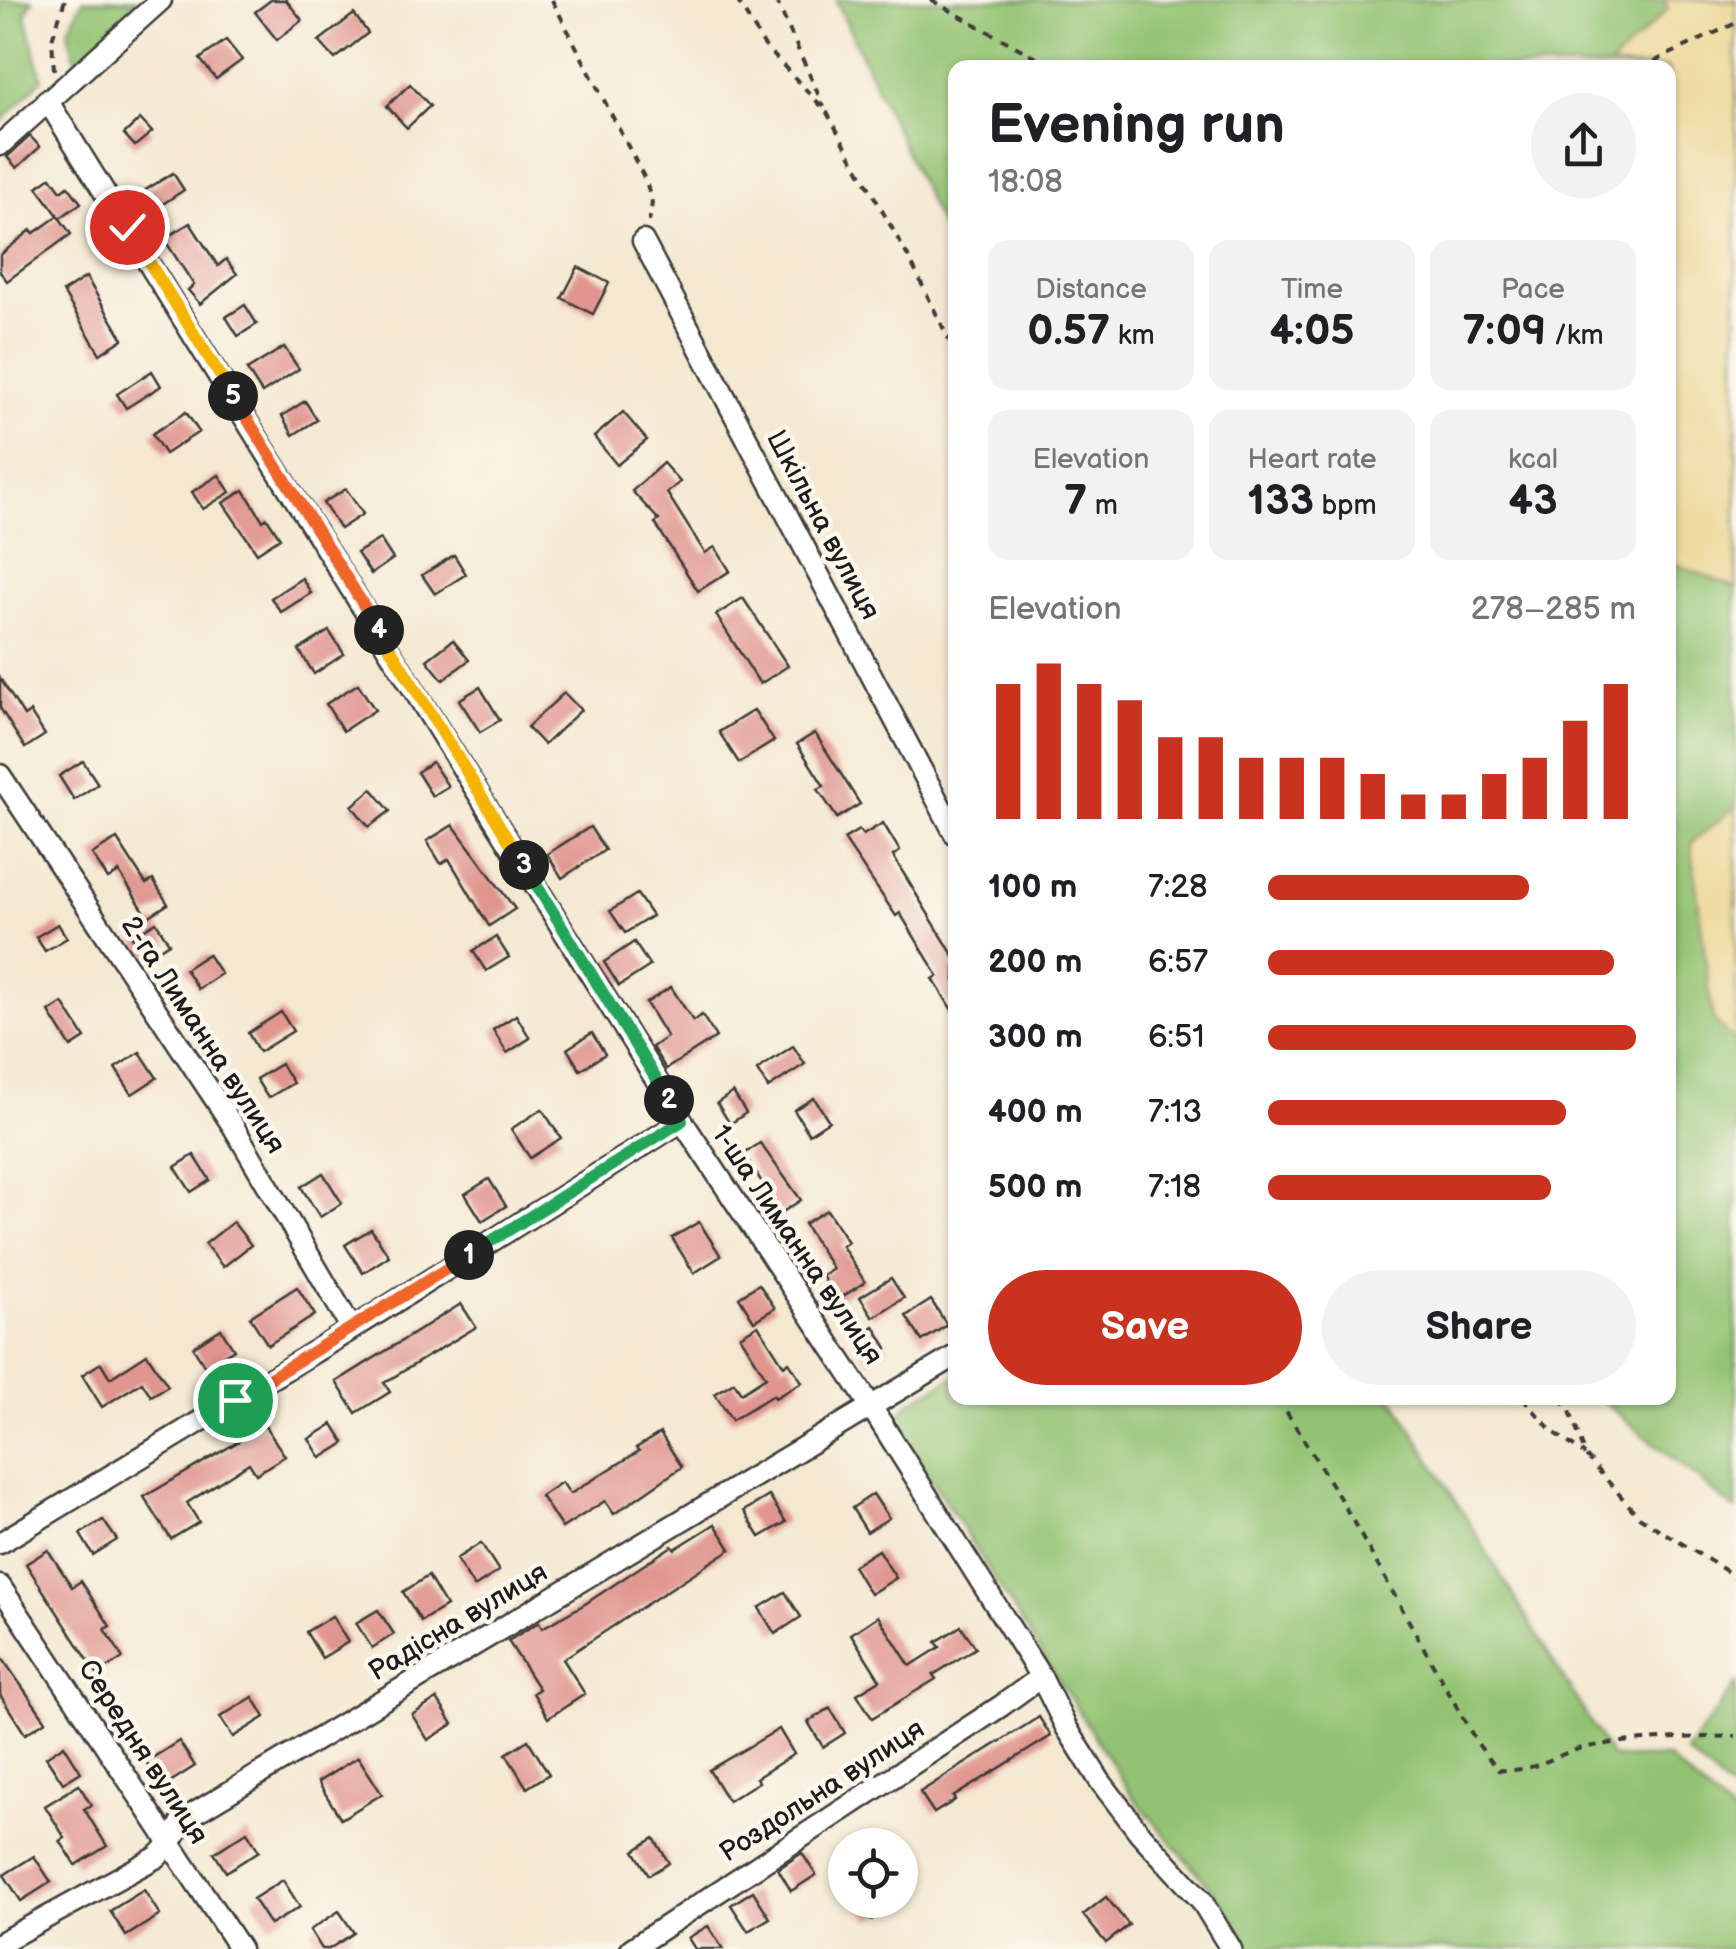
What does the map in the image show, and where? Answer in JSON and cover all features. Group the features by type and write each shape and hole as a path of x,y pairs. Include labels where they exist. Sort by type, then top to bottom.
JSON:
{"street":[{"path":"0,145 161,0"},
{"name":"1-ша Лиманна вулиця","path":"54,94 682,1121 870,1406 1041,1677 1100,1781 1139,1832 1201,1900 1229,1948"},
{"name":"Шкільна вулиця","path":"643,241 948,821"},
{"name":"2-га Лиманна вулиця","path":"0,775 233,1126 352,1330"},
{"path":"0,1543 352,1330 682,1121"},
{"name":"Радісна вулиця","path":"0,1943 157,1857 170,1844 183,1820 948,1360"},
{"name":"Середня вулиця","path":"0,1586 240,1949"},
{"name":"Роздольна вулиця","path":"631,1949 1041,1677"}],"path":[{"path":"54,94 52,39 65,0"},
{"path":"552,0 646,180 652,203 643,241"},
{"path":"738,0 764,45 826,111"},
{"path":"776,0 826,111 910,260 948,338"},
{"path":"931,0 1040,60"},
{"path":"1657,60 1736,24"},
{"path":"1282,1405 1344,1505 1477,1743 1498,1770 1518,1771 1544,1765 1582,1748 1639,1739 1736,1736"},
{"path":"1529,1405 1551,1430 1586,1456 1639,1517 1736,1576"},
{"path":"1566,1405 1586,1456"}],"green space":[{"path":"0,0 33,0 25,13 42,79 0,123"},
{"path":"83,0 137,0 76,63 68,31"},
{"path":"836,0 1736,0 1736,1510 1608,1405 1676,1405 1676,60 948,60 948,243"},
{"path":"948,1380 948,1405 1397,1405 1612,1758 1667,1758 1736,1818 1736,1949 1251,1949 1220,1899 1133,1797 894,1421 909,1403"},
{"path":"1736,1684 1736,1795 1686,1752"}],"sand":[{"path":"1665,0 1736,0 1736,588 1676,564 1676,60 1616,60 1668,9"},
{"path":"1736,806 1736,1043 1713,1020 1691,843"}],"building":[{"path":"271,0 286,0 302,20 277,40 255,12"},
{"path":"354,14 368,33 335,59 319,41"},
{"path":"226,40 242,60 216,79 200,59"},
{"path":"410,84 430,106 407,128 387,106"},
{"path":"140,119 152,132 135,146 124,134"},
{"path":"30,136 40,147 17,168 7,157"},
{"path":"173,173 184,190 155,209 144,191"},
{"path":"51,177 61,191 68,186 81,203 60,218 37,187"},
{"path":"58,216 71,234 7,281 0,272 0,255 31,230 34,233"},
{"path":"190,223 218,266 226,259 237,274 200,304 188,290 194,285 164,239"},
{"path":"578,267 609,283 593,314 562,298"},
{"path":"86,277 123,339 100,354 63,292"},
{"path":"245,305 257,324 238,336 226,317"},
{"path":"284,347 299,369 262,393 247,370"},
{"path":"152,371 161,386 126,408 117,394"},
{"path":"305,401 317,420 293,435 282,416"},
{"path":"186,412 199,432 165,454 152,434"},
{"path":"623,412 647,440 617,465 594,437"},
{"path":"663,463 680,482 667,493 705,553 715,547 730,571 698,591 655,523 659,520 632,491"},
{"path":"219,475 230,492 203,509 192,492"},
{"path":"346,489 363,514 340,529 323,503"},
{"path":"244,490 263,521 267,518 280,538 257,553 223,503"},
{"path":"380,539 393,559 371,574 357,553"},
{"path":"454,555 466,574 435,594 422,575"},
{"path":"302,578 311,593 281,612 271,598"},
{"path":"743,598 788,666 760,684 716,615"},
{"path":"329,631 344,654 314,674 299,650"},
{"path":"453,640 469,660 443,680 427,660"},
{"path":"0,678 24,716 30,712 45,735 25,748 0,708"},
{"path":"358,684 375,710 343,731 326,704"},
{"path":"480,687 500,720 480,732 459,700"},
{"path":"564,693 581,710 544,745 527,727"},
{"path":"754,710 774,741 739,763 719,732"},
{"path":"815,733 860,804 837,818 818,789 824,786 797,744"},
{"path":"83,761 98,784 74,800 59,776"},
{"path":"432,762 448,786 432,796 417,772"},
{"path":"372,789 390,811 369,827 352,806"},
{"path":"883,823 900,851 893,856 948,946 948,1004 933,979 938,976 900,913 896,916 844,839 859,830 863,835"},
{"path":"453,825 515,909 489,926 449,859 441,864 427,841"},
{"path":"590,827 605,850 562,878 547,854"},
{"path":"117,839 146,884 153,880 168,904 148,917 119,872 108,879 92,854"},
{"path":"637,894 652,916 625,933 610,911"},
{"path":"156,922 169,943 145,958 132,937"},
{"path":"58,924 67,938 45,951 36,937"},
{"path":"496,937 509,957 486,971 473,951"},
{"path":"634,942 650,966 619,986 604,962"},
{"path":"208,954 221,974 198,989 185,969"},
{"path":"671,987 693,1021 702,1015 716,1037 666,1069 652,1047 667,1037 646,1003"},
{"path":"63,1003 85,1038 71,1047 49,1012"},
{"path":"281,1012 293,1031 259,1052 248,1033"},
{"path":"516,1015 530,1038 507,1053 493,1030"},
{"path":"592,1033 605,1054 580,1070 567,1049"},
{"path":"793,1046 805,1064 768,1088 757,1070"},
{"path":"140,1052 157,1078 132,1094 115,1068"},
{"path":"281,1064 293,1083 268,1098 256,1079"},
{"path":"733,1092 746,1113 730,1124 717,1103"},
{"path":"814,1098 829,1121 809,1134 794,1110"},
{"path":"542,1109 561,1138 530,1158 511,1129"},
{"path":"760,1143 801,1200 778,1215 744,1154"},
{"path":"194,1155 210,1180 191,1192 175,1167"},
{"path":"323,1173 342,1203 320,1217 301,1187"},
{"path":"489,1179 506,1206 482,1221 465,1194"},
{"path":"827,1210 848,1242 842,1246 865,1282 837,1300 822,1276 833,1269 804,1224"},
{"path":"233,1222 251,1245 223,1267 205,1244"},
{"path":"699,1222 721,1256 694,1273 672,1238"},
{"path":"371,1229 389,1256 363,1273 345,1245"},
{"path":"891,1278 904,1298 873,1317 860,1297"},
{"path":"759,1284 775,1308 754,1321 739,1297"},
{"path":"297,1287 315,1315 268,1345 250,1317"},
{"path":"931,1300 947,1325 922,1341 906,1316"},
{"path":"461,1304 476,1327 384,1383 390,1392 356,1413 336,1382"},
{"path":"758,1325 784,1366 789,1362 802,1382 732,1420 715,1394 734,1382 741,1393 766,1377 740,1336"},
{"path":"874,1326 887,1348 868,1360 855,1339"},
{"path":"221,1329 234,1349 205,1367 193,1347"},
{"path":"147,1354 168,1386 151,1396 142,1382 102,1407 82,1375 101,1363 110,1378"},
{"path":"333,1424 345,1443 321,1458 309,1439"},
{"path":"265,1426 285,1456 256,1474 249,1463 187,1503 199,1522 171,1539 144,1497"},
{"path":"660,1433 682,1467 614,1514 605,1501 562,1528 541,1496 562,1482 570,1494 639,1451 636,1448"},
{"path":"873,1494 889,1518 867,1532 852,1508"},
{"path":"769,1496 786,1522 760,1537 744,1511"},
{"path":"103,1520 117,1540 93,1555 80,1534"},
{"path":"715,1524 731,1549 563,1659 585,1694 548,1718 533,1693 539,1689 508,1641 539,1622 542,1628 585,1604 672,1546 675,1549"},
{"path":"481,1543 499,1571 474,1587 456,1559"},
{"path":"48,1550 72,1587 81,1581 110,1626 105,1629 123,1658 97,1674 26,1564"},
{"path":"878,1550 896,1578 870,1594 853,1566"},
{"path":"428,1576 446,1606 421,1621 403,1592"},
{"path":"785,1592 801,1617 775,1634 759,1608"},
{"path":"378,1610 394,1634 372,1648 356,1623"},
{"path":"332,1616 348,1642 322,1658 306,1632"},
{"path":"878,1616 910,1666 940,1647 936,1642 961,1626 976,1648 933,1675 936,1679 872,1718 857,1694 880,1680 851,1634"},
{"path":"0,1655 46,1721 25,1734 0,1695"},
{"path":"253,1697 265,1717 233,1737 220,1717"},
{"path":"437,1699 453,1724 428,1740 412,1715"},
{"path":"830,1708 845,1733 823,1747 808,1722"},
{"path":"1039,1717 1051,1736 934,1813 920,1792"},
{"path":"779,1729 794,1754 728,1801 709,1770"},
{"path":"528,1740 549,1774 527,1788 506,1754"},
{"path":"179,1741 195,1766 162,1787 146,1762"},
{"path":"64,1745 81,1772 63,1783 46,1757"},
{"path":"358,1757 382,1794 341,1819 318,1782"},
{"path":"79,1785 91,1805 84,1809 107,1846 76,1865 60,1841 65,1838 45,1806"},
{"path":"247,1832 259,1851 226,1872 214,1853"},
{"path":"654,1838 669,1863 649,1875 634,1851"},
{"path":"802,1853 816,1875 791,1891 778,1869"},
{"path":"34,1856 51,1882 21,1901 4,1875"},
{"path":"283,1880 300,1907 270,1925 253,1899"},
{"path":"144,1890 160,1915 126,1936 110,1911"},
{"path":"753,1891 770,1918 748,1931 731,1905"},
{"path":"1106,1897 1129,1925 1106,1943 1083,1915"},
{"path":"339,1911 354,1933 329,1949 322,1949 310,1930"},
{"path":"708,1926 723,1949 695,1949 688,1938"}],"route":[{"path":"127,227 682,1121 235,1400"}]}
